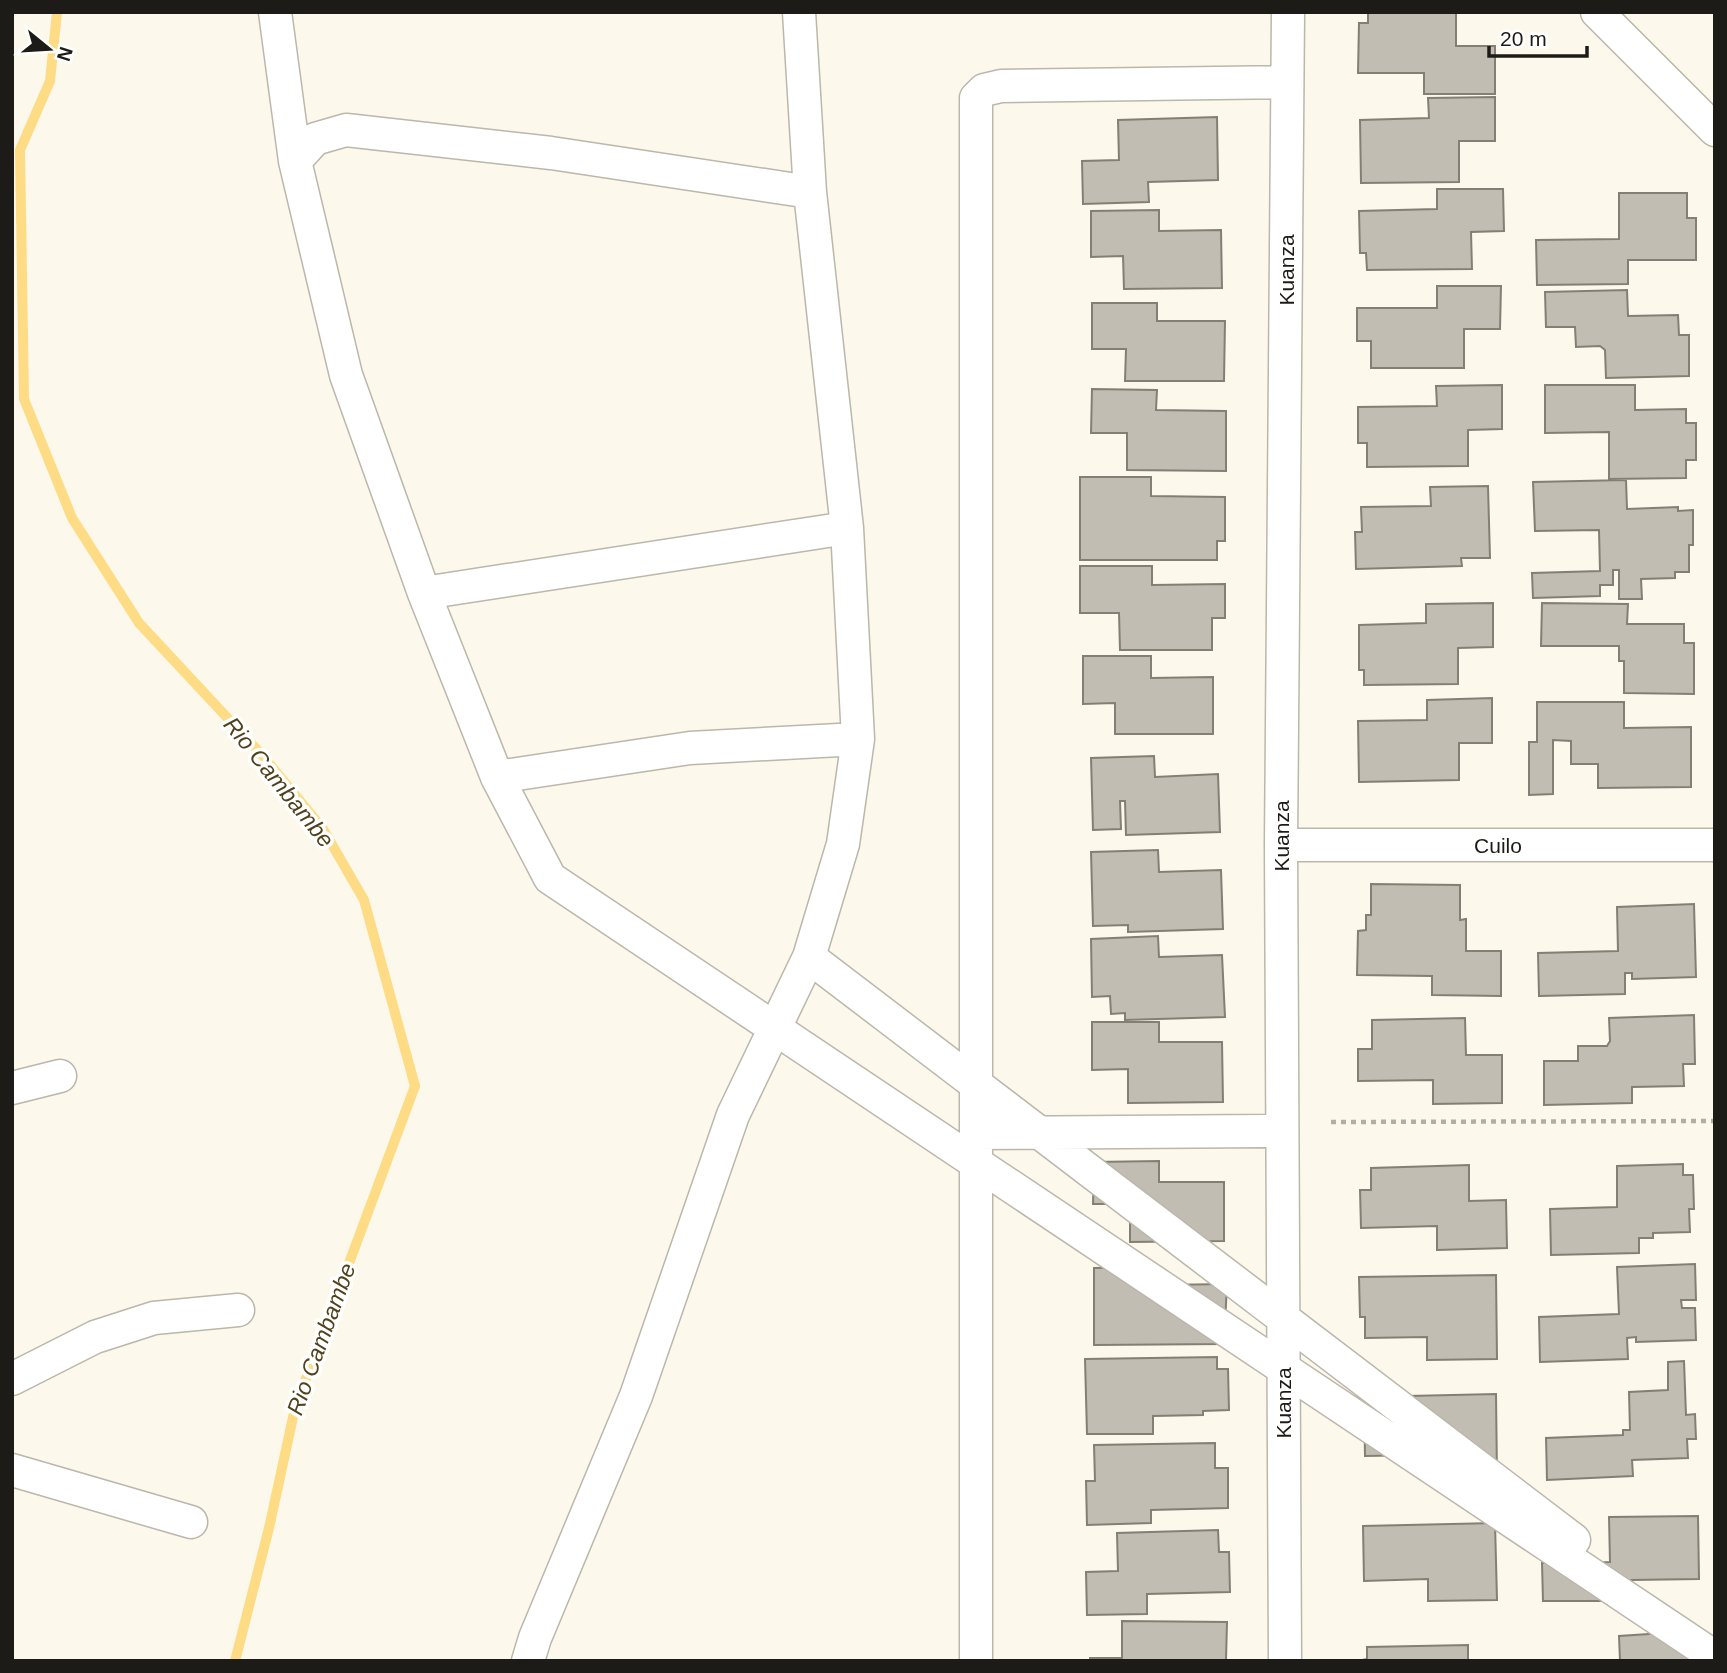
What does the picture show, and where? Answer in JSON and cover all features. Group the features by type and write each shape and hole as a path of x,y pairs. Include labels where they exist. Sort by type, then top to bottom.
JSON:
{"street":[{"path":"275,12 295,162 346,375 425,593 497,777 550,877 1715,1657"},
{"path":"528,1661 539,1627 636,1396 733,1115 809,957 843,844 858,739 847,528 810,192 799,12"},
{"name":"Kuanza","path":"1284,1661 1281,845 1288,12"},
{"path":"1597,12 1715,130"},
{"path":"976,1661 976,98 984,90 1001,86 1287,82"},
{"path":"295,162 315,139 346,130 551,153 810,192"},
{"path":"425,593 847,528"},
{"path":"497,777 690,748 858,739"},
{"name":"Cuilo","path":"1281,845 1715,845"},
{"path":"809,957 1715,1647"},
{"path":"12,1088 60,1076"},
{"path":"977,1133 1266,1131"},
{"path":"12,1379 95,1337 154,1318 238,1310"},
{"path":"12,1470 191,1522"}],"path":[{"path":"1331,1122 1715,1121"}],"building":[{"path":"1368,12 1456,12 1456,46 1495,46 1495,94 1424,94 1424,73 1358,73 1359,23 1368,23"},
{"path":"1495,97 1495,141 1459,141 1459,182 1361,183 1360,120 1429,118 1428,98"},
{"path":"1217,117 1218,180 1148,182 1149,202 1083,204 1082,161 1119,160 1118,120"},
{"path":"1437,189 1503,189 1504,231 1471,232 1472,269 1367,270 1366,253 1360,253 1359,211 1437,209"},
{"path":"1619,193 1687,193 1687,218 1696,218 1696,260 1628,260 1628,284 1537,285 1536,240 1619,239"},
{"path":"1159,210 1159,231 1221,230 1222,288 1124,289 1123,256 1091,257 1091,211"},
{"path":"1437,286 1501,286 1500,329 1464,329 1464,368 1371,368 1371,341 1357,341 1357,308 1437,308"},
{"path":"1627,290 1628,316 1678,315 1679,335 1689,335 1689,376 1606,378 1605,350 1600,346 1576,347 1575,327 1546,327 1545,292"},
{"path":"1092,303 1157,303 1157,321 1225,321 1224,381 1125,381 1126,349 1092,349"},
{"path":"1502,385 1502,429 1468,430 1468,466 1367,467 1367,443 1358,443 1358,407 1437,406 1436,386"},
{"path":"1545,385 1635,385 1635,410 1686,409 1686,423 1696,423 1696,460 1686,460 1686,478 1609,479 1609,432 1545,433"},
{"path":"1092,389 1157,390 1156,410 1226,411 1226,471 1127,470 1127,433 1091,433"},
{"path":"1080,477 1151,477 1151,496 1225,497 1225,541 1217,541 1217,560 1080,560"},
{"path":"1626,480 1627,509 1678,507 1678,511 1693,510 1693,545 1689,545 1689,572 1675,572 1675,578 1641,579 1642,599 1619,599 1619,570 1613,570 1613,585 1600,585 1600,596 1533,598 1532,573 1600,571 1599,530 1535,531 1533,482"},
{"path":"1488,486 1490,558 1461,558 1462,566 1356,569 1355,532 1362,532 1361,507 1431,506 1430,487"},
{"path":"1080,566 1152,566 1152,585 1225,584 1225,618 1212,618 1212,650 1120,650 1119,613 1080,613"},
{"path":"1493,603 1493,647 1458,648 1458,684 1364,685 1364,670 1359,670 1359,625 1426,623 1426,604"},
{"path":"1542,603 1628,604 1627,624 1684,624 1684,643 1694,643 1694,694 1624,693 1624,661 1619,661 1619,646 1541,646"},
{"path":"1083,656 1151,656 1151,678 1213,677 1213,734 1115,734 1115,703 1083,704"},
{"path":"1492,698 1492,743 1459,743 1459,780 1359,782 1358,721 1427,720 1427,700"},
{"path":"1537,702 1624,702 1624,728 1691,727 1691,787 1598,788 1598,764 1571,764 1571,741 1553,740 1553,794 1529,795 1529,742 1537,742"},
{"path":"1154,756 1155,777 1218,774 1220,832 1126,835 1125,801 1120,801 1121,829 1093,830 1091,758"},
{"path":"1158,850 1159,872 1221,870 1223,929 1128,932 1128,925 1093,926 1091,852"},
{"path":"1371,884 1460,885 1460,920 1466,919 1466,951 1501,951 1501,996 1432,995 1432,976 1357,975 1358,931 1366,930 1366,915 1371,915"},
{"path":"1694,904 1696,977 1632,979 1632,973 1625,973 1625,994 1539,996 1538,953 1618,951 1617,907"},
{"path":"1158,936 1159,957 1222,955 1225,1017 1125,1020 1125,1013 1111,1014 1110,996 1092,997 1091,939"},
{"path":"1694,1015 1695,1064 1683,1064 1684,1086 1632,1087 1632,1103 1544,1105 1544,1061 1578,1061 1578,1046 1607,1046 1610,1041 1609,1018"},
{"path":"1465,1018 1466,1055 1502,1055 1502,1103 1433,1104 1433,1080 1358,1081 1358,1049 1372,1049 1372,1020"},
{"path":"1092,1022 1159,1022 1159,1042 1222,1042 1223,1102 1128,1103 1128,1069 1092,1070"},
{"path":"1159,1161 1159,1182 1224,1182 1224,1241 1130,1242 1130,1204 1093,1204 1094,1162"},
{"path":"1683,1164 1683,1175 1693,1175 1694,1209 1689,1209 1690,1232 1653,1233 1653,1238 1639,1238 1639,1253 1551,1255 1550,1209 1617,1207 1617,1166"},
{"path":"1469,1165 1469,1201 1506,1200 1507,1248 1437,1250 1437,1226 1361,1228 1360,1190 1371,1190 1371,1168"},
{"path":"1695,1264 1696,1300 1681,1300 1682,1308 1695,1308 1696,1340 1636,1342 1636,1337 1627,1338 1628,1359 1540,1362 1539,1317 1619,1314 1617,1267"},
{"path":"1161,1267 1162,1285 1227,1284 1224,1344 1094,1345 1094,1268"},
{"path":"1496,1275 1497,1359 1427,1360 1427,1337 1365,1338 1365,1317 1360,1317 1359,1277"},
{"path":"1217,1357 1217,1369 1228,1369 1229,1410 1203,1411 1203,1415 1153,1416 1153,1434 1087,1434 1085,1359"},
{"path":"1684,1361 1686,1415 1695,1414 1696,1439 1687,1439 1688,1458 1632,1460 1633,1476 1547,1480 1546,1438 1623,1435 1623,1430 1630,1430 1629,1392 1668,1390 1668,1362"},
{"path":"1496,1394 1497,1476 1427,1455 1365,1456 1364,1397"},
{"path":"1215,1443 1215,1468 1228,1468 1228,1508 1151,1510 1151,1523 1087,1525 1086,1481 1095,1481 1094,1445"},
{"path":"1698,1516 1699,1579 1631,1580 1631,1601 1543,1601 1542,1563 1610,1562 1609,1517"},
{"path":"1495,1523 1497,1600 1428,1601 1428,1579 1364,1581 1363,1526"},
{"path":"1218,1530 1219,1552 1229,1552 1230,1592 1147,1594 1147,1614 1087,1615 1086,1572 1118,1571 1117,1533"},
{"path":"1122,1621 1227,1622 1226,1660 1090,1661 1090,1658 1122,1658"},
{"path":"1695,1631 1697,1661 1620,1661 1619,1636"},
{"path":"1468,1645 1468,1661 1357,1661 1367,1659 1367,1647"}],"waterway":[{"name":"Rio Cambambe","path":"57,12 50,81 20,150 24,399 72,518 139,623 263,756 323,829 364,900 415,1086 295,1408 269,1528 235,1661"}]}
